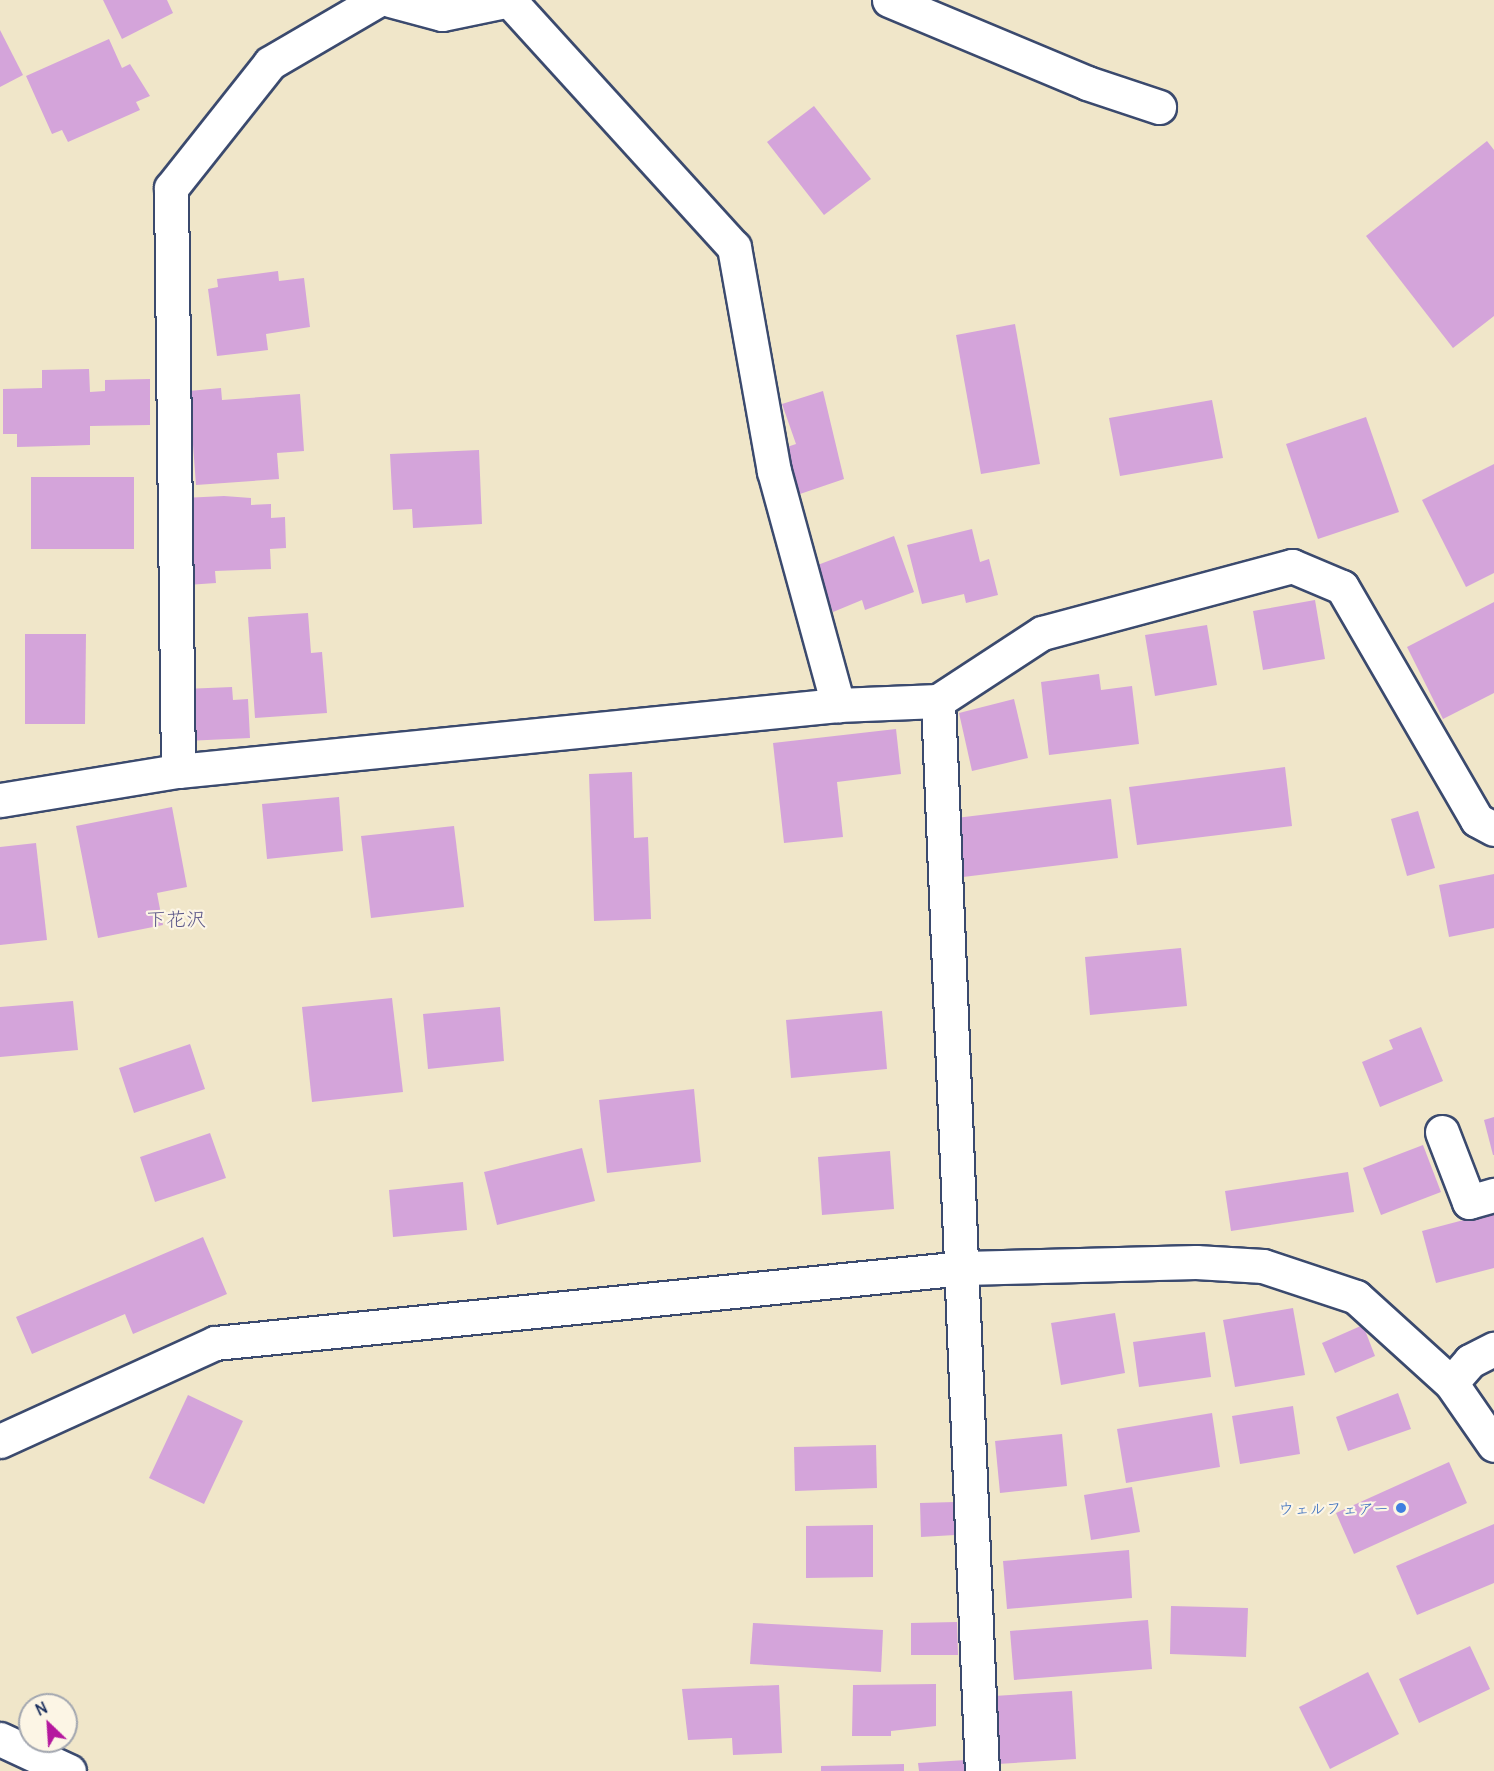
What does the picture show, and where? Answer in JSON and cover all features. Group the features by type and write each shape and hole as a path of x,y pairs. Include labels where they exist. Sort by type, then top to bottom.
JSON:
{"street":[{"path":"178,771 171,188 270,63 378,0"},
{"path":"390,0 442,14 510,0 734,247 774,471 838,705"},
{"path":"889,0 1087,83 1159,107"},
{"path":"0,800 178,771 838,705 938,701 1042,633 1292,566 1342,587 1477,820 1494,829"},
{"path":"938,701 964,1268 982,1771"},
{"path":"1442,1132 1469,1202 1494,1195"},
{"path":"0,1441 215,1343 964,1268 1196,1262 1263,1266 1356,1297 1451,1383 1494,1445"},
{"path":"1451,1383 1470,1361 1494,1349"},
{"path":"0,1739 69,1771"}],"building":[{"path":"103,0 167,0 173,13 122,39"},
{"path":"0,30 23,75 0,87"},
{"path":"109,39 122,68 130,64 150,96 136,102 140,110 68,142 62,130 52,134 26,76"},
{"path":"814,106 871,179 824,215 767,142"},
{"path":"1487,141 1494,150 1494,316 1453,348 1366,236"},
{"path":"278,271 279,281 304,278 310,327 266,334 268,350 217,356 208,289 218,287 217,279"},
{"path":"1015,324 1040,464 981,474 956,335"},
{"path":"89,369 90,392 105,391 105,380 150,379 150,425 90,426 90,445 17,447 17,434 3,434 3,389 42,388 42,370"},
{"path":"221,388 222,400 300,394 304,451 277,453 279,479 196,485 189,391"},
{"path":"823,391 844,479 800,494 784,448 796,444 782,404"},
{"path":"1212,400 1223,458 1120,476 1109,418"},
{"path":"1366,417 1399,512 1318,539 1286,444"},
{"path":"479,450 482,524 413,528 412,509 393,510 390,454"},
{"path":"1494,464 1494,573 1466,587 1422,500"},
{"path":"31,477 134,477 134,549 31,549"},
{"path":"224,496 251,498 251,505 271,504 271,518 285,517 286,548 270,549 271,569 215,571 216,583 187,585 183,498"},
{"path":"972,529 980,562 989,559 998,595 966,603 964,594 922,604 907,545"},
{"path":"894,536 914,592 865,610 862,600 833,612 815,566"},
{"path":"1315,600 1325,659 1263,670 1253,611"},
{"path":"1494,602 1494,693 1443,719 1407,647"},
{"path":"308,613 311,653 322,652 327,713 255,718 248,617"},
{"path":"1207,625 1217,685 1155,696 1145,635"},
{"path":"25,634 86,634 85,724 25,724"},
{"path":"1099,674 1101,690 1132,686 1139,744 1049,755 1041,682"},
{"path":"232,687 233,700 248,699 250,738 186,741 184,689"},
{"path":"1014,699 1028,758 972,771 959,713"},
{"path":"896,729 901,774 837,782 843,837 784,843 773,743"},
{"path":"1285,767 1292,826 1137,845 1129,787"},
{"path":"632,772 634,838 648,837 651,919 594,921 589,774"},
{"path":"339,797 343,851 267,859 262,804"},
{"path":"1111,799 1118,858 963,877 956,818"},
{"path":"172,807 187,887 157,893 163,925 98,938 76,826"},
{"path":"1418,811 1435,868 1407,876 1391,819"},
{"path":"454,826 464,907 371,918 361,836"},
{"path":"36,843 47,940 0,945 0,847"},
{"path":"1494,874 1494,928 1449,937 1439,885"},
{"path":"1181,948 1187,1006 1090,1015 1085,957"},
{"path":"392,998 403,1092 312,1102 302,1007"},
{"path":"73,1001 78,1050 0,1057 0,1007"},
{"path":"500,1007 504,1061 428,1069 423,1014"},
{"path":"882,1011 887,1069 791,1078 786,1020"},
{"path":"1421,1027 1443,1081 1380,1107 1362,1062 1393,1049 1389,1040"},
{"path":"190,1044 205,1089 134,1113 119,1068"},
{"path":"694,1089 701,1162 607,1173 599,1100"},
{"path":"1494,1117 1494,1155 1493,1155 1484,1120"},
{"path":"210,1133 226,1178 155,1202 140,1157"},
{"path":"1423,1145 1441,1192 1381,1215 1363,1168"},
{"path":"582,1148 595,1201 497,1225 484,1172"},
{"path":"890,1151 894,1209 822,1215 818,1157"},
{"path":"1348,1172 1354,1212 1231,1231 1225,1191"},
{"path":"463,1182 467,1230 393,1237 389,1190"},
{"path":"1494,1212 1494,1268 1436,1283 1422,1231"},
{"path":"203,1237 227,1294 133,1334 125,1314 32,1354 16,1317"},
{"path":"1293,1308 1305,1375 1235,1387 1223,1320"},
{"path":"1115,1313 1125,1373 1061,1385 1051,1323"},
{"path":"1363,1325 1375,1356 1335,1373 1322,1343"},
{"path":"1205,1332 1211,1377 1139,1387 1133,1342"},
{"path":"1398,1393 1411,1429 1348,1451 1336,1417"},
{"path":"188,1395 243,1421 204,1504 149,1478"},
{"path":"1293,1406 1300,1454 1240,1464 1232,1416"},
{"path":"1212,1413 1220,1467 1126,1483 1117,1429"},
{"path":"1062,1434 1067,1486 1000,1493 995,1441"},
{"path":"876,1445 877,1488 795,1491 794,1447"},
{"name":"ウェルフェアー","path":"1449,1462 1467,1503 1354,1554 1336,1513"},
{"path":"1132,1487 1140,1532 1091,1540 1084,1495"},
{"path":"955,1502 955,1535 921,1537 920,1503"},
{"path":"1494,1524 1494,1583 1417,1615 1396,1566"},
{"path":"873,1525 873,1577 806,1578 806,1526"},
{"path":"1129,1550 1132,1598 1007,1609 1003,1561"},
{"path":"1171,1606 1248,1608 1246,1657 1170,1654"},
{"path":"1148,1620 1152,1669 1014,1680 1010,1631"},
{"path":"957,1622 958,1655 911,1655 911,1623"},
{"path":"753,1623 883,1630 881,1672 750,1664"},
{"path":"1470,1646 1490,1689 1419,1723 1399,1679"},
{"path":"1368,1672 1399,1734 1330,1769 1299,1707"},
{"path":"936,1684 936,1726 891,1731 891,1736 852,1736 853,1685"},
{"path":"779,1685 782,1753 733,1755 732,1738 688,1740 682,1689"},
{"path":"1072,1691 1076,1759 998,1764 994,1696"},
{"path":"966,1760 966,1771 919,1771 918,1763"},
{"path":"904,1764 904,1771 821,1771 821,1766"}],"place":[{"name":"ウェルフェアー","path":"1401,1508"}],"district":[{"name":"下花沢","path":"176,918"}]}
